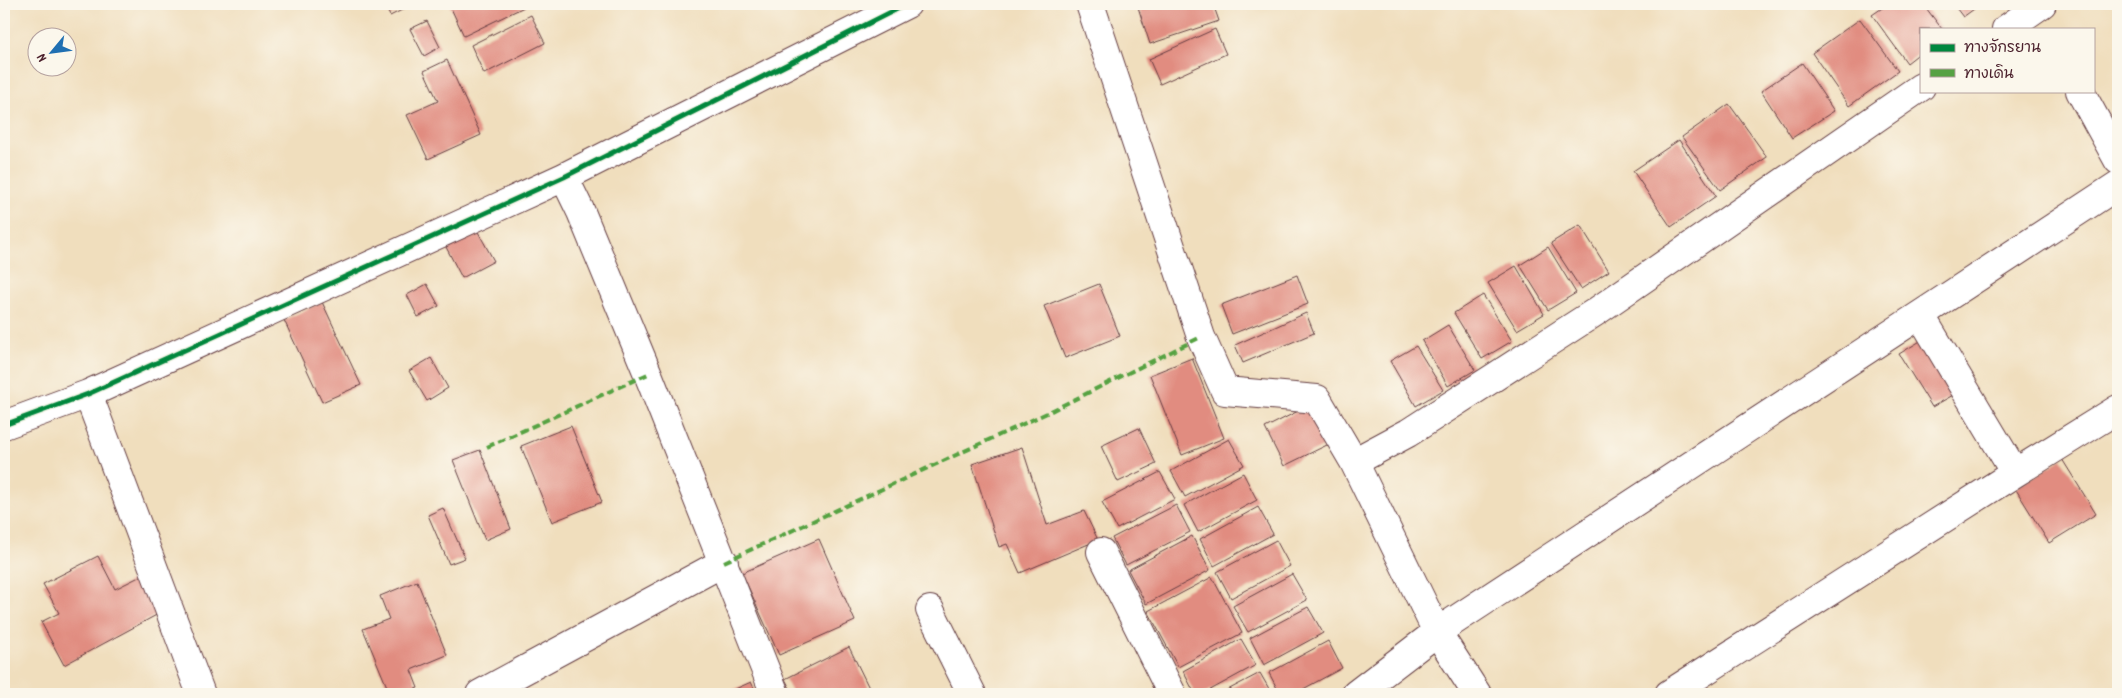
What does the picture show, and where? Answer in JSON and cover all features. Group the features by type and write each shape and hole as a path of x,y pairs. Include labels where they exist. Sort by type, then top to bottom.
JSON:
{"street":[{"path":"4,425 88,394 564,177 906,4"},
{"path":"1090,4 1201,337 1225,391 1317,399 1354,462 1437,632 1477,694"},
{"path":"2008,28 2040,14"},
{"path":"1354,462 1408,433 1598,311 1920,88"},
{"path":"2081,92 2118,160"},
{"path":"564,177 585,221 724,562 775,694"},
{"path":"1356,694 1437,632 2118,185"},
{"path":"1921,316 2015,473"},
{"path":"88,394 201,694"},
{"path":"1669,694 2015,473 2118,410"},
{"path":"1101,552 1172,694"},
{"path":"480,694 724,562"},
{"path":"930,610 972,694"}],"building":[{"path":"384,4 414,4 390,16"},
{"path":"449,4 523,4 524,7 464,36"},
{"path":"1137,4 1213,4 1219,21 1150,44"},
{"path":"1888,4 1923,4 1941,28 1920,28 1920,53 1907,63 1872,15"},
{"path":"1953,4 1981,4 1963,17"},
{"path":"531,15 545,43 484,74 471,45"},
{"path":"1860,19 1898,71 1849,106 1812,53"},
{"path":"427,21 440,47 424,56 410,29"},
{"path":"1215,29 1226,54 1160,84 1149,59"},
{"path":"447,60 481,135 428,159 407,115 438,101 424,71"},
{"path":"1802,63 1834,111 1792,138 1761,91"},
{"path":"1729,104 1767,157 1720,190 1682,137"},
{"path":"1679,140 1716,196 1671,227 1633,171"},
{"path":"1580,225 1609,271 1581,289 1551,243"},
{"path":"477,230 494,261 462,278 446,247"},
{"path":"1548,247 1576,293 1548,310 1520,265"},
{"path":"1516,266 1544,314 1517,330 1488,283"},
{"path":"1297,275 1308,304 1232,334 1221,305"},
{"path":"427,284 439,306 418,317 407,295"},
{"path":"1099,284 1120,336 1065,358 1044,306"},
{"path":"1483,295 1512,341 1482,359 1454,313"},
{"path":"322,302 361,385 322,402 284,320"},
{"path":"1306,313 1314,333 1243,363 1235,345"},
{"path":"1448,325 1475,370 1448,386 1422,341"},
{"path":"1922,340 1955,394 1932,407 1899,354"},
{"path":"1416,346 1443,390 1416,406 1390,361"},
{"path":"431,358 448,388 427,401 409,371"},
{"path":"1192,358 1224,438 1182,455 1150,375"},
{"path":"1310,405 1329,444 1284,466 1265,428"},
{"path":"571,426 602,502 552,522 521,446"},
{"path":"1139,428 1156,464 1118,482 1101,446"},
{"path":"1229,439 1244,465 1185,497 1171,471"},
{"path":"1022,447 1047,525 1084,511 1098,540 1020,573 1007,544 999,547 972,464"},
{"path":"480,450 511,529 485,540 453,460"},
{"path":"2062,459 2096,514 2049,543 2015,488"},
{"path":"1160,472 1175,499 1117,529 1102,502"},
{"path":"1243,473 1257,500 1198,532 1184,505"},
{"path":"1176,505 1190,532 1126,565 1112,538"},
{"path":"1258,507 1273,534 1214,566 1200,539"},
{"path":"443,508 465,558 449,564 428,515"},
{"path":"1192,536 1210,570 1146,604 1128,570"},
{"path":"819,539 855,621 779,655 742,573"},
{"path":"1276,540 1290,566 1231,598 1217,572"},
{"path":"98,556 115,589 143,575 162,612 64,665 41,622 59,613 43,584"},
{"path":"1292,574 1307,600 1248,632 1233,606"},
{"path":"1212,577 1242,633 1178,667 1148,611"},
{"path":"417,581 447,655 411,670 418,688 402,694 390,694 363,629 389,619 380,596"},
{"path":"1308,607 1323,633 1264,665 1250,638"},
{"path":"1241,639 1256,665 1203,694 1195,694 1183,671"},
{"path":"1328,641 1342,668 1294,694 1280,694 1269,673"},
{"path":"849,647 871,692 793,694 785,679"},
{"path":"1260,673 1272,694 1220,694"},
{"path":"751,682 757,694 724,694"}],"marked path":[{"path":"724,562 1047,413 1201,337"},
{"path":"487,447 648,374"}],"cycle path":[{"path":"4,425 88,394 564,177 907,4"}]}
